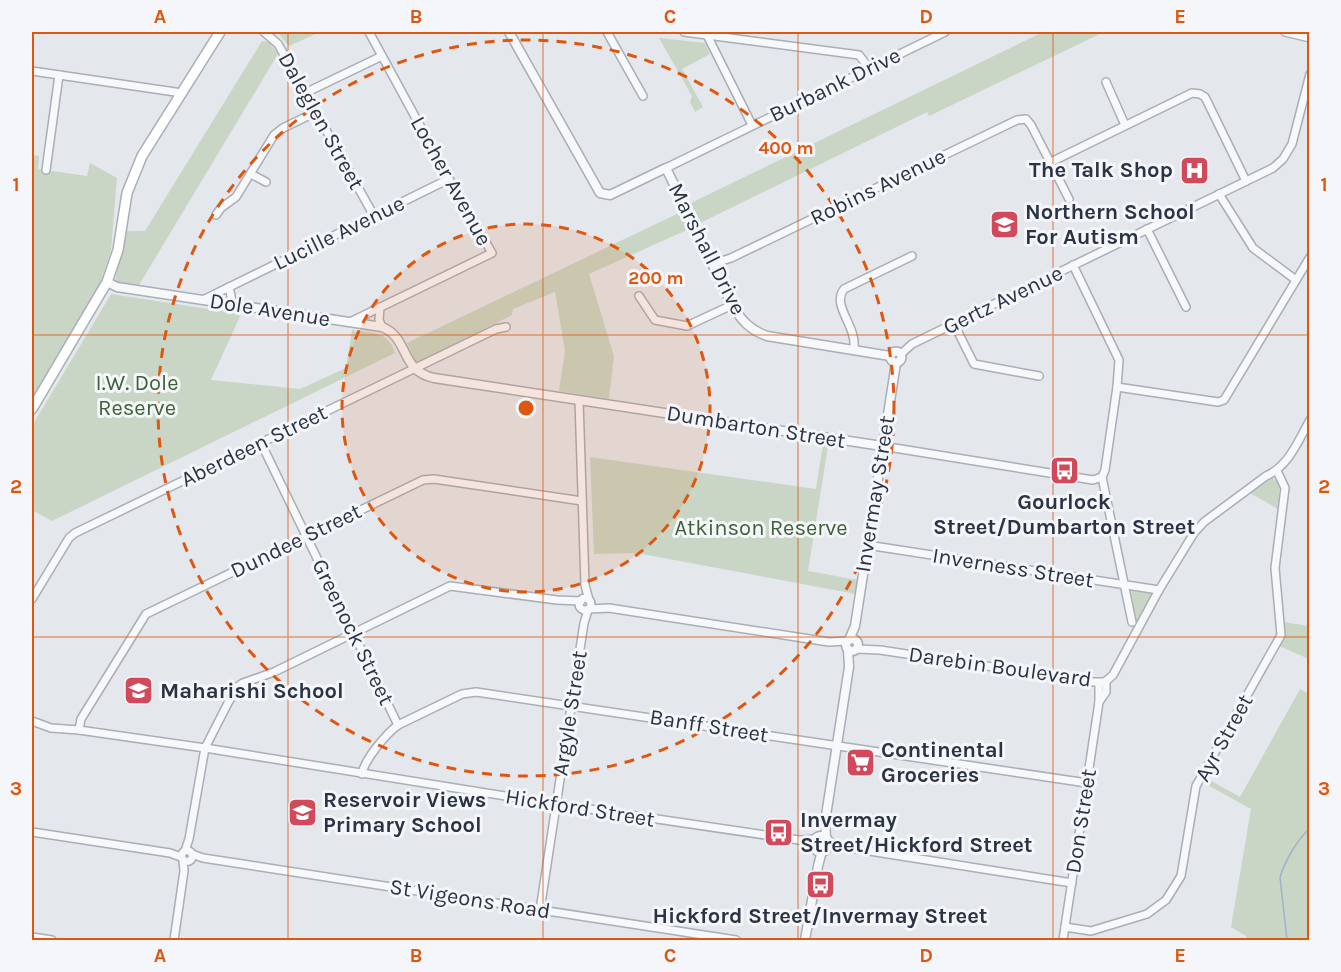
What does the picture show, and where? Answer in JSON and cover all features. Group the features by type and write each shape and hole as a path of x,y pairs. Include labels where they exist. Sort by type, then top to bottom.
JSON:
{"main road":[{"path":"32,409 107,282 114,263 123,213 134,174 142,156 220,32"}],"street":[{"name":"Daleglen Street","path":"264,32 276,40 374,216"},
{"name":"Locher Avenue","path":"350,322 492,253 369,32"},
{"name":"Burbank Drive","path":"509,32 600,193 610,195 945,32"},
{"path":"607,32 643,96"},
{"path":"684,32 733,35 859,55 869,68"},
{"path":"1285,32 1310,38"},
{"path":"707,35 752,125"},
{"path":"305,93 382,56"},
{"path":"32,71 182,93"},
{"name":"Gertz Avenue","path":"901,354 912,344 1273,168 1288,152 1310,74"},
{"path":"46,170 59,75"},
{"path":"1106,81 1125,125"},
{"path":"1070,199 1051,162 1192,93 1205,97 1246,181"},
{"path":"216,215 221,208 236,197 274,135 283,128 316,112"},
{"name":"Robins Avenue","path":"714,267 1017,120 1026,119 1051,162"},
{"name":"Marshall Drive","path":"666,168 732,305 753,331 768,336 854,349 893,359"},
{"path":"251,174 266,182"},
{"name":"Lucille Avenue","path":"203,300 449,179"},
{"path":"1219,194 1253,248 1296,280"},
{"path":"1147,229 1186,307"},
{"path":"854,349 855,339 839,303 839,296 844,289 912,256"},
{"path":"1117,387 1218,402 1224,400 1310,257"},
{"path":"1073,265 1119,360 1105,470 1102,477 1132,622"},
{"name":"Dole Avenue","path":"107,282 117,287 382,327"},
{"path":"229,287 233,305"},
{"path":"639,296 655,320 687,326 732,305"},
{"path":"380,307 379,320 382,327 398,339 412,368"},
{"path":"954,324 974,364 1039,376"},
{"name":"Aberdeen Street","path":"32,599 69,537 75,533 412,368 496,328 506,327"},
{"path":"893,359 896,351 901,354"},
{"name":"Invermay Street","path":"805,940 849,667 893,359"},
{"name":"Dumbarton Street","path":"412,368 434,378 1094,480 1102,477"},
{"name":"Argyle Street","path":"540,910 584,623 585,585 579,400"},
{"name":"Darebin Boulevard","path":"187,856 205,748 223,714 240,690 267,674 450,586 1102,682 1113,675 1159,590 1198,528 1263,478 1277,471 1286,462 1310,420"},
{"name":"Greenock Street","path":"261,443 398,725"},
{"name":"Ayr Street","path":"1065,927 1091,931 1148,914 1166,900 1181,876 1196,786 1281,635 1275,568 1285,488 1277,471"},
{"name":"Dundee Street","path":"77,730 81,719 146,614 423,480 435,479 582,501"},
{"name":"Inverness Street","path":"867,545 1159,590"},
{"name":"Don Street","path":"1063,940 1099,702 1106,692 1102,682"},
{"name":"Banff Street","path":"362,774 363,766 391,730 462,694 476,692 1087,783"},
{"name":"Hickford Street","path":"32,716 42,722 77,730"},
{"name":"Hickford Street","path":"32,721 51,728 205,748 1072,883"},
{"name":"St Vigeons Road","path":"32,832 736,940"},
{"path":"174,940 187,856"},
{"path":"32,937 52,940"}],"green space":[{"path":"277,32 320,32 289,46"},
{"path":"1043,32 1104,32 929,116 927,112 700,223 691,203"},
{"path":"659,38 705,43 710,54 682,69 703,107 695,112 690,102 692,96"},
{"path":"262,41 269,42 278,54 139,285 115,282 124,231 145,231"},
{"path":"32,155 39,156 38,169 87,176 90,163 117,178 111,250 98,289 32,399"},
{"path":"681,212 689,229 589,274 614,356 609,399 559,391 565,351 555,292 513,309 512,315 417,364 407,343"},
{"name":"I.W. Dole Reserve","path":"111,294 241,314 211,380 300,389 346,368 352,330 384,337 395,353 52,521 32,510 32,426"},
{"name":"Atkinson Reserve","path":"823,444 828,446 808,571 858,580 856,594 637,553 594,554 590,457 816,489"},
{"path":"1272,478 1280,483 1278,509 1250,493"},
{"path":"1131,590 1155,594 1137,626"},
{"path":"1283,622 1309,626 1309,659 1279,646"},
{"path":"1300,689 1309,694 1309,940 1247,940 1246,936 1231,927 1251,809 1202,782 1204,777 1240,797"}],"waterway":[{"path":"1287,940 1280,877 1292,851 1310,828"}],"place":[{"name":"The Talk Shop","path":"1194,170"},
{"name":"Northern School For Autism","path":"1004,225"},
{"name":"Gourlock Street/Dumbarton Street","path":"1064,470"},
{"name":"Maharishi School","path":"139,691"},
{"name":"Continental Groceries","path":"860,763"},
{"name":"Reservoir Views Primary School","path":"302,813"},
{"name":"Invermay Street/Hickford Street","path":"779,833"},
{"name":"Hickford Street/Invermay Street","path":"820,884"}]}
